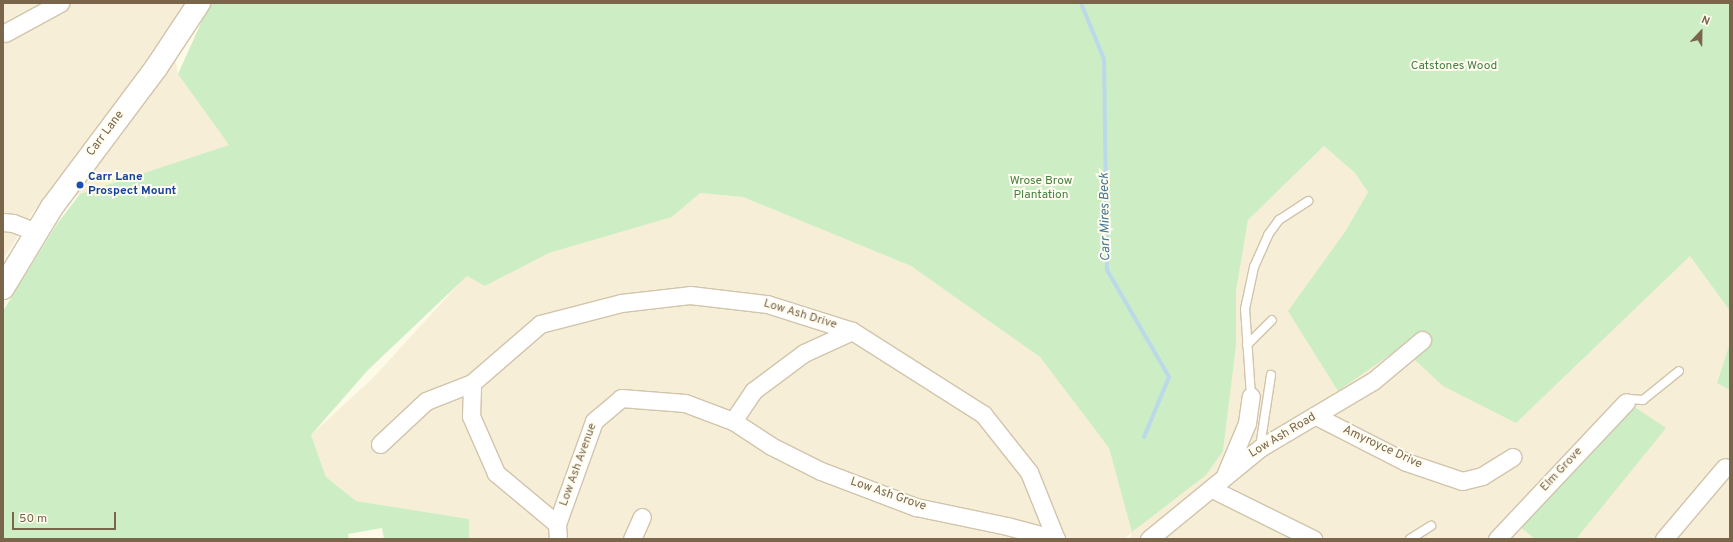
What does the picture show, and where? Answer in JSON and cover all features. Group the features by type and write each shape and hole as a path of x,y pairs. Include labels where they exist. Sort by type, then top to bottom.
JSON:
{"street":[{"path":"5,34 60,3"},
{"name":"Carr Lane","path":"3,288 52,207 156,68 199,3"},
{"path":"3,222 14,223 37,232"},
{"name":"Low Ash Drive","path":"380,444 426,401 472,383 540,324 621,303 690,294 767,304 852,331 983,414 1029,472 1056,539"},
{"path":"733,421 754,391 804,353 852,331"},
{"name":"Low Ash Road","path":"1149,539 1212,489 1225,475 1260,448 1373,381 1422,340"},
{"path":"472,383 471,416 496,473 558,531"},
{"path":"1225,475 1247,423 1252,396"},
{"name":"Low Ash Avenue","path":"558,531 594,421 621,398 685,403 733,421"},
{"name":"Elm Grove","path":"1497,539 1626,402"},
{"name":"Amyroyce Drive","path":"1316,416 1406,462 1462,481 1482,476 1513,457"},
{"name":"Low Ash Grove","path":"733,421 772,446 821,471 916,507 1007,526 1056,539"},
{"path":"1664,539 1725,467"},
{"path":"1212,489 1313,539"},
{"path":"632,539 642,518"}],"lane":[{"path":"1252,396 1245,309 1254,267 1268,235 1280,220 1308,201"},
{"path":"1247,345 1272,320"},
{"path":"1626,402 1629,399 1643,400 1679,371"},
{"path":"1260,448 1271,375"},
{"path":"1410,539 1431,526"}],"shaded area":[{"path":"3,3 192,3 172,39 178,74 229,145 35,209 3,260"},
{"path":"1324,146 1355,173 1368,192 1345,232 1401,347 1516,422 1690,256 1730,311 1730,343 1717,383 1730,390 1730,539 1130,539 1132,533 1124,539 469,539 469,519 356,501 326,477 311,435 373,378 467,275 485,286 549,253 672,217 700,193 743,197 911,266 1040,357 1109,448 1133,532 1223,451 1236,346 1236,291 1248,220"}],"green space":[{"path":"210,3 1730,3 1730,311 1690,256 1516,423 1443,386 1401,347 1338,391 1288,311 1345,232 1368,192 1355,173 1324,146 1248,220 1236,291 1236,346 1223,451 1206,475 1132,532 1109,448 1040,357 911,266 743,197 700,193 672,217 549,253 485,286 467,276 368,370 311,435 326,477 356,501 469,519 469,539 384,539 382,528 348,534 349,539 3,539 3,311 57,224 80,194 229,145 178,74"},
{"path":"1730,343 1730,390 1717,383"},
{"path":"1633,406 1666,428 1576,539 1535,539 1519,526"}],"waterway":[{"name":"Carr Mires Beck","path":"1081,3 1104,59 1107,270 1169,377 1144,437"}],"place":[{"name":"Carr Lane Prospect Mount","path":"80,185"}],"park label":[{"name":"Catstones Wood","path":"1454,67"},
{"name":"Wrose Brow Plantation","path":"1041,189"}]}
